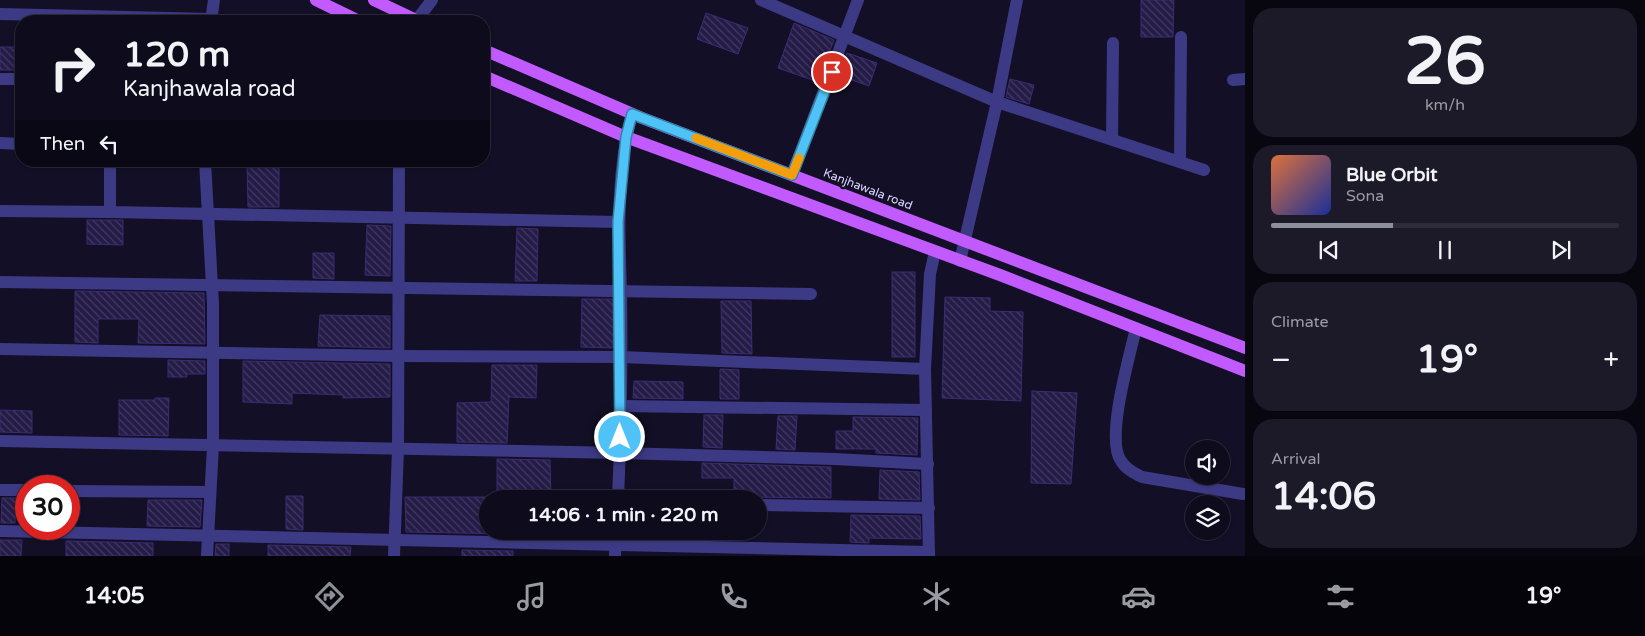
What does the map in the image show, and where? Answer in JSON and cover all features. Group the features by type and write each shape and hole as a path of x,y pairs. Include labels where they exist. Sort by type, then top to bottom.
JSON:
{"main road":[{"path":"316,0 347,15"},
{"path":"374,0 405,15"},
{"name":"Kanjhawala road","path":"490,53 632,114 1245,348"},
{"path":"490,79 626,137 960,261 1245,371"}],"street":[{"path":"212,15 214,0"},
{"path":"421,15 432,0"},
{"path":"761,0 997,102 1204,170"},
{"path":"792,175 858,0"},
{"path":"960,261 997,102 1017,0"},
{"path":"0,14 35,15"},
{"path":"1180,162 1181,37"},
{"path":"1112,139 1113,43"},
{"path":"0,79 15,79"},
{"path":"618,490 620,290 618,222 626,137 632,114"},
{"path":"0,144 15,144"},
{"path":"110,167 110,212"},
{"path":"205,167 212,286 213,446 207,556"},
{"path":"394,556 398,450 397,288 399,167"},
{"path":"0,211 207,213 618,222"},
{"path":"0,531 616,544 929,554 925,369 930,274 935,252"},
{"path":"0,282 811,294"},
{"path":"1136,328 1115,432 1120,460 1131,471 1142,477 1243,494"},
{"path":"0,349 212,351 397,356 620,356 925,369"},
{"path":"620,406 926,410"},
{"path":"0,441 620,453 835,459 928,464"},
{"path":"0,490 15,490"},
{"path":"80,491 210,492"},
{"path":"767,505 929,508"}],"building":[{"path":"1141,0 1174,0 1173,37 1141,37"},
{"path":"706,13 748,28 738,54 697,39"},
{"path":"794,23 834,40 818,82 778,68"},
{"path":"0,47 15,47 15,70 0,70"},
{"path":"847,53 877,63 869,86 838,75"},
{"path":"1010,79 1034,85 1029,104 1006,97"},
{"path":"247,167 279,167 279,207 248,207"},
{"path":"87,220 123,220 123,245 87,244"},
{"path":"367,225 391,226 390,276 365,275"},
{"path":"517,228 538,229 537,281 515,281"},
{"path":"313,253 334,253 334,279 313,278"},
{"path":"892,272 915,272 915,357 892,357"},
{"path":"75,291 204,293 205,344 138,343 139,319 98,319 98,343 75,342"},
{"path":"945,297 990,298 990,311 1023,312 1021,401 942,398"},
{"path":"582,299 613,299 613,348 581,347"},
{"path":"721,301 751,301 752,354 722,353"},
{"path":"320,315 390,316 390,348 318,346"},
{"path":"168,360 205,361 205,374 187,374 187,377 168,377"},
{"path":"243,361 390,364 390,397 343,398 343,395 292,393 292,404 243,402"},
{"path":"492,365 537,365 536,398 509,397 507,443 457,442 457,403 491,402"},
{"path":"720,369 739,370 739,399 720,399"},
{"path":"634,381 683,382 683,399 633,398"},
{"path":"1032,391 1077,393 1071,484 1031,483"},
{"path":"155,398 169,398 168,436 119,435 119,400 155,400"},
{"path":"0,410 32,411 32,433 0,432"},
{"path":"704,415 723,415 722,448 703,447"},
{"path":"778,416 797,416 795,450 776,449"},
{"path":"853,417 918,418 917,455 876,453 876,449 836,449 836,431 853,431"},
{"path":"497,459 550,460 551,490 497,490"},
{"path":"702,463 831,467 831,498 767,497 767,490 734,490 734,478 702,478"},
{"path":"880,470 919,472 920,500 879,499"},
{"path":"286,496 303,496 303,530 286,529"},
{"path":"405,497 479,497 479,533 406,532"},
{"path":"2,498 15,498 15,523 1,523"},
{"path":"148,500 202,500 200,527 147,526"},
{"path":"851,515 920,516 921,539 869,538 869,543 850,542"},
{"path":"0,540 22,540 21,556 0,556"},
{"path":"66,541 153,543 153,556 66,556"},
{"path":"216,544 229,544 229,556 215,556"},
{"path":"268,545 351,547 350,556 268,556"},
{"path":"462,550 513,551 513,556 462,556"}],"slow traffic":[{"path":"696,138 792,175 799,158"}],"route":[{"path":"620,437 618,222 626,137 632,114 792,175 832,72"}]}
